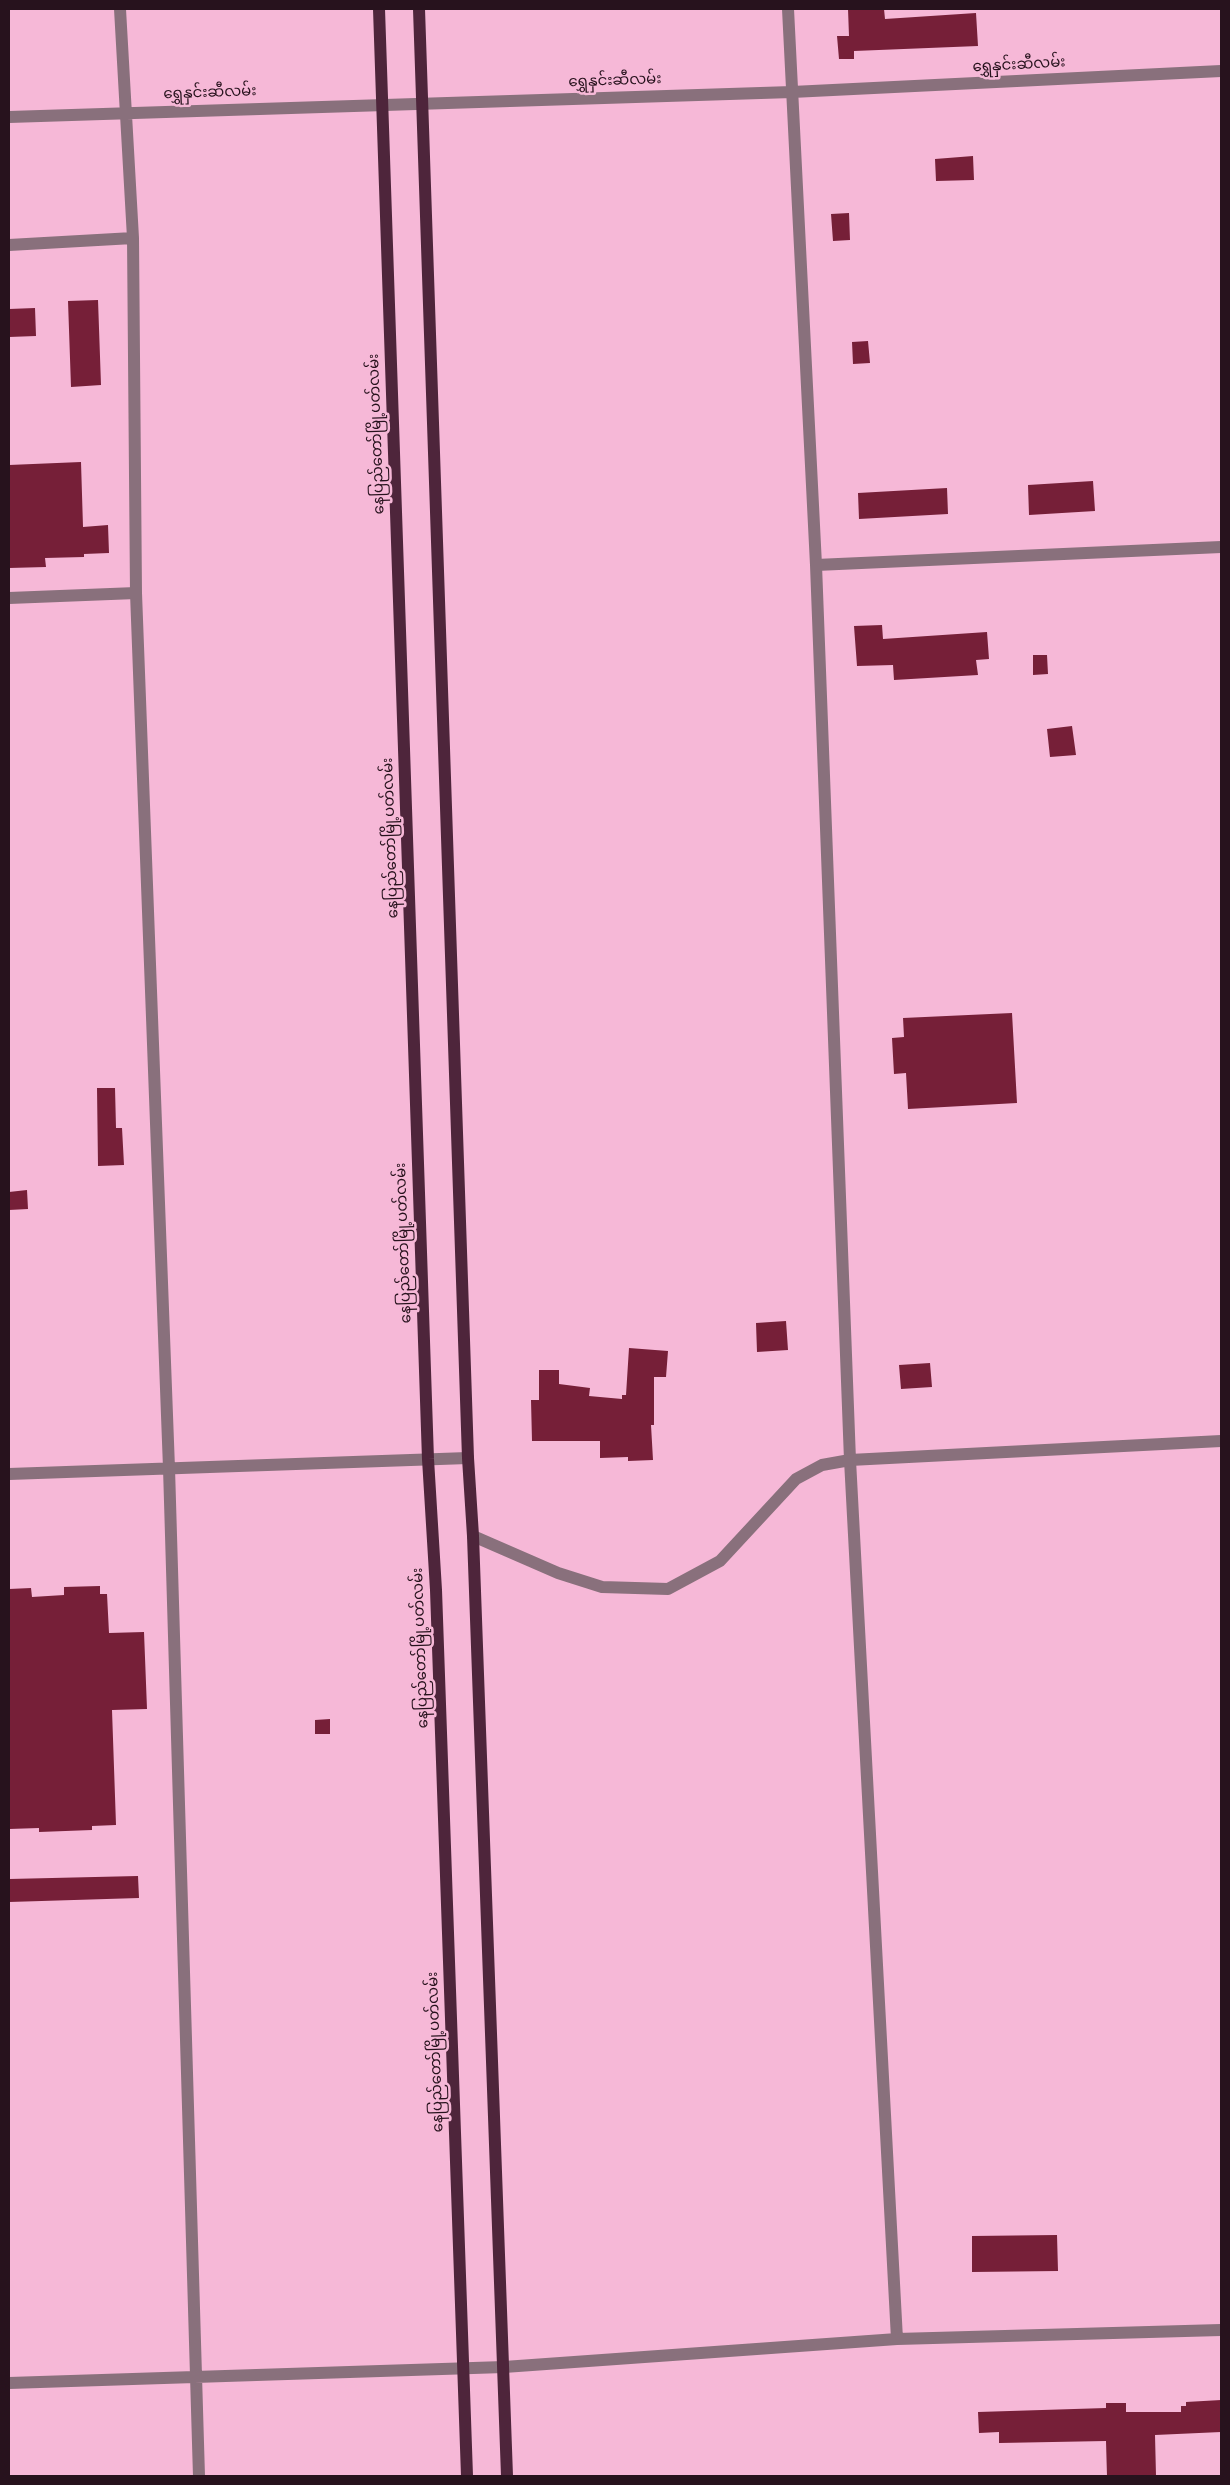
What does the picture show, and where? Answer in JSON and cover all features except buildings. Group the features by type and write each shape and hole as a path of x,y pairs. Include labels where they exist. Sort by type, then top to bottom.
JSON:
{"main road":[{"name":"နေပြည်တော်မြို့ပတ်လမ်း","path":"379,9 428,1459 436,1590 467,2476"},
{"path":"419,9 468,1458 473,1536 507,2476"}],"street":[{"path":"120,9 132,238 136,593 169,1468 199,2476"},
{"path":"788,9 816,565 850,1460 897,2339"},
{"name":"ရွှေနှင်းဆီလမ်း","path":"9,117 792,92 1221,71"},
{"path":"9,244 132,238"},
{"path":"816,565 1221,547"},
{"path":"9,598 136,593"},
{"path":"473,1536 558,1573 602,1587 668,1589 720,1560 796,1478 822,1465 850,1460 1221,1441"},
{"path":"9,1474 468,1458"},
{"path":"9,2383 504,2367 897,2339 1221,2330"}]}
